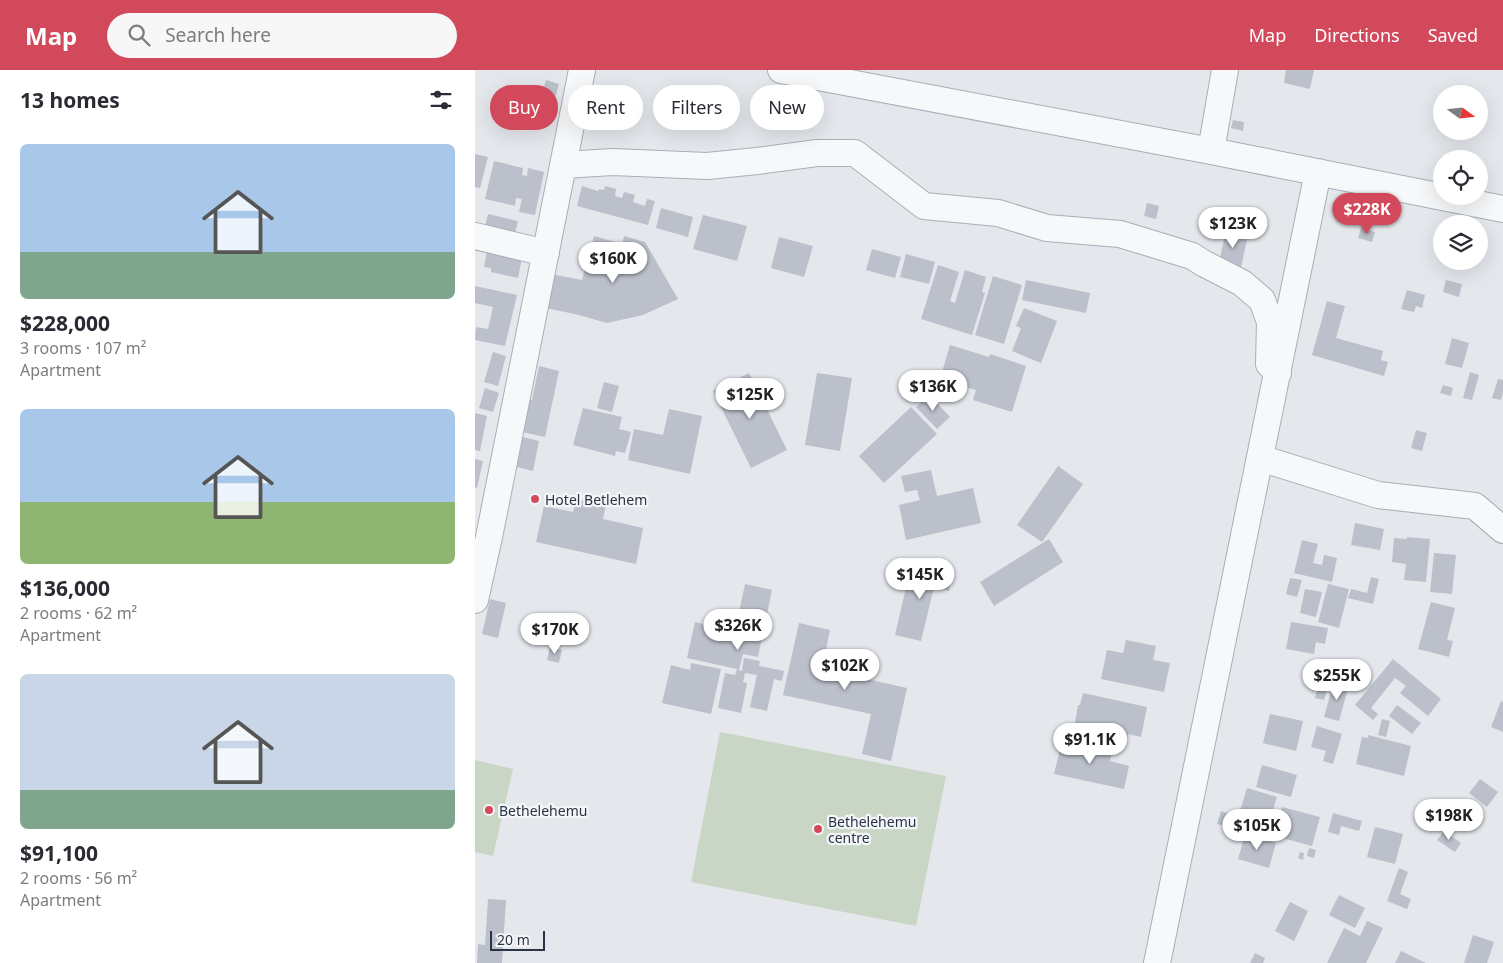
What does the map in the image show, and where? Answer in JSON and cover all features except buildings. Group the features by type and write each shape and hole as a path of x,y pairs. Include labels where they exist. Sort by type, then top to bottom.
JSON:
{"street":[{"path":"475,600 582,70"},
{"path":"781,70 1211,151 1503,209"},
{"path":"1211,151 1225,70"},
{"path":"563,165 613,162 707,166 817,153 855,153 924,206 998,213 1047,228 1120,234 1192,256 1203,264 1242,283 1262,300 1270,322 1269,364 1278,373"},
{"path":"1157,963 1318,172"},
{"path":"475,236 545,253"},
{"path":"1260,458 1378,495 1475,506 1503,530"}],"green space":[{"name":"Bethelehemu centre","path":"720,732 946,776 916,926 691,882"},
{"name":"Bethelehemu","path":"475,760 513,769 493,856 475,852"}],"place":[{"name":"Hotel Betlehem","path":"535,499"},
{"name":"Bethelehemu","path":"489,810"},
{"name":"Bethelehemu centre","path":"818,829"}]}
